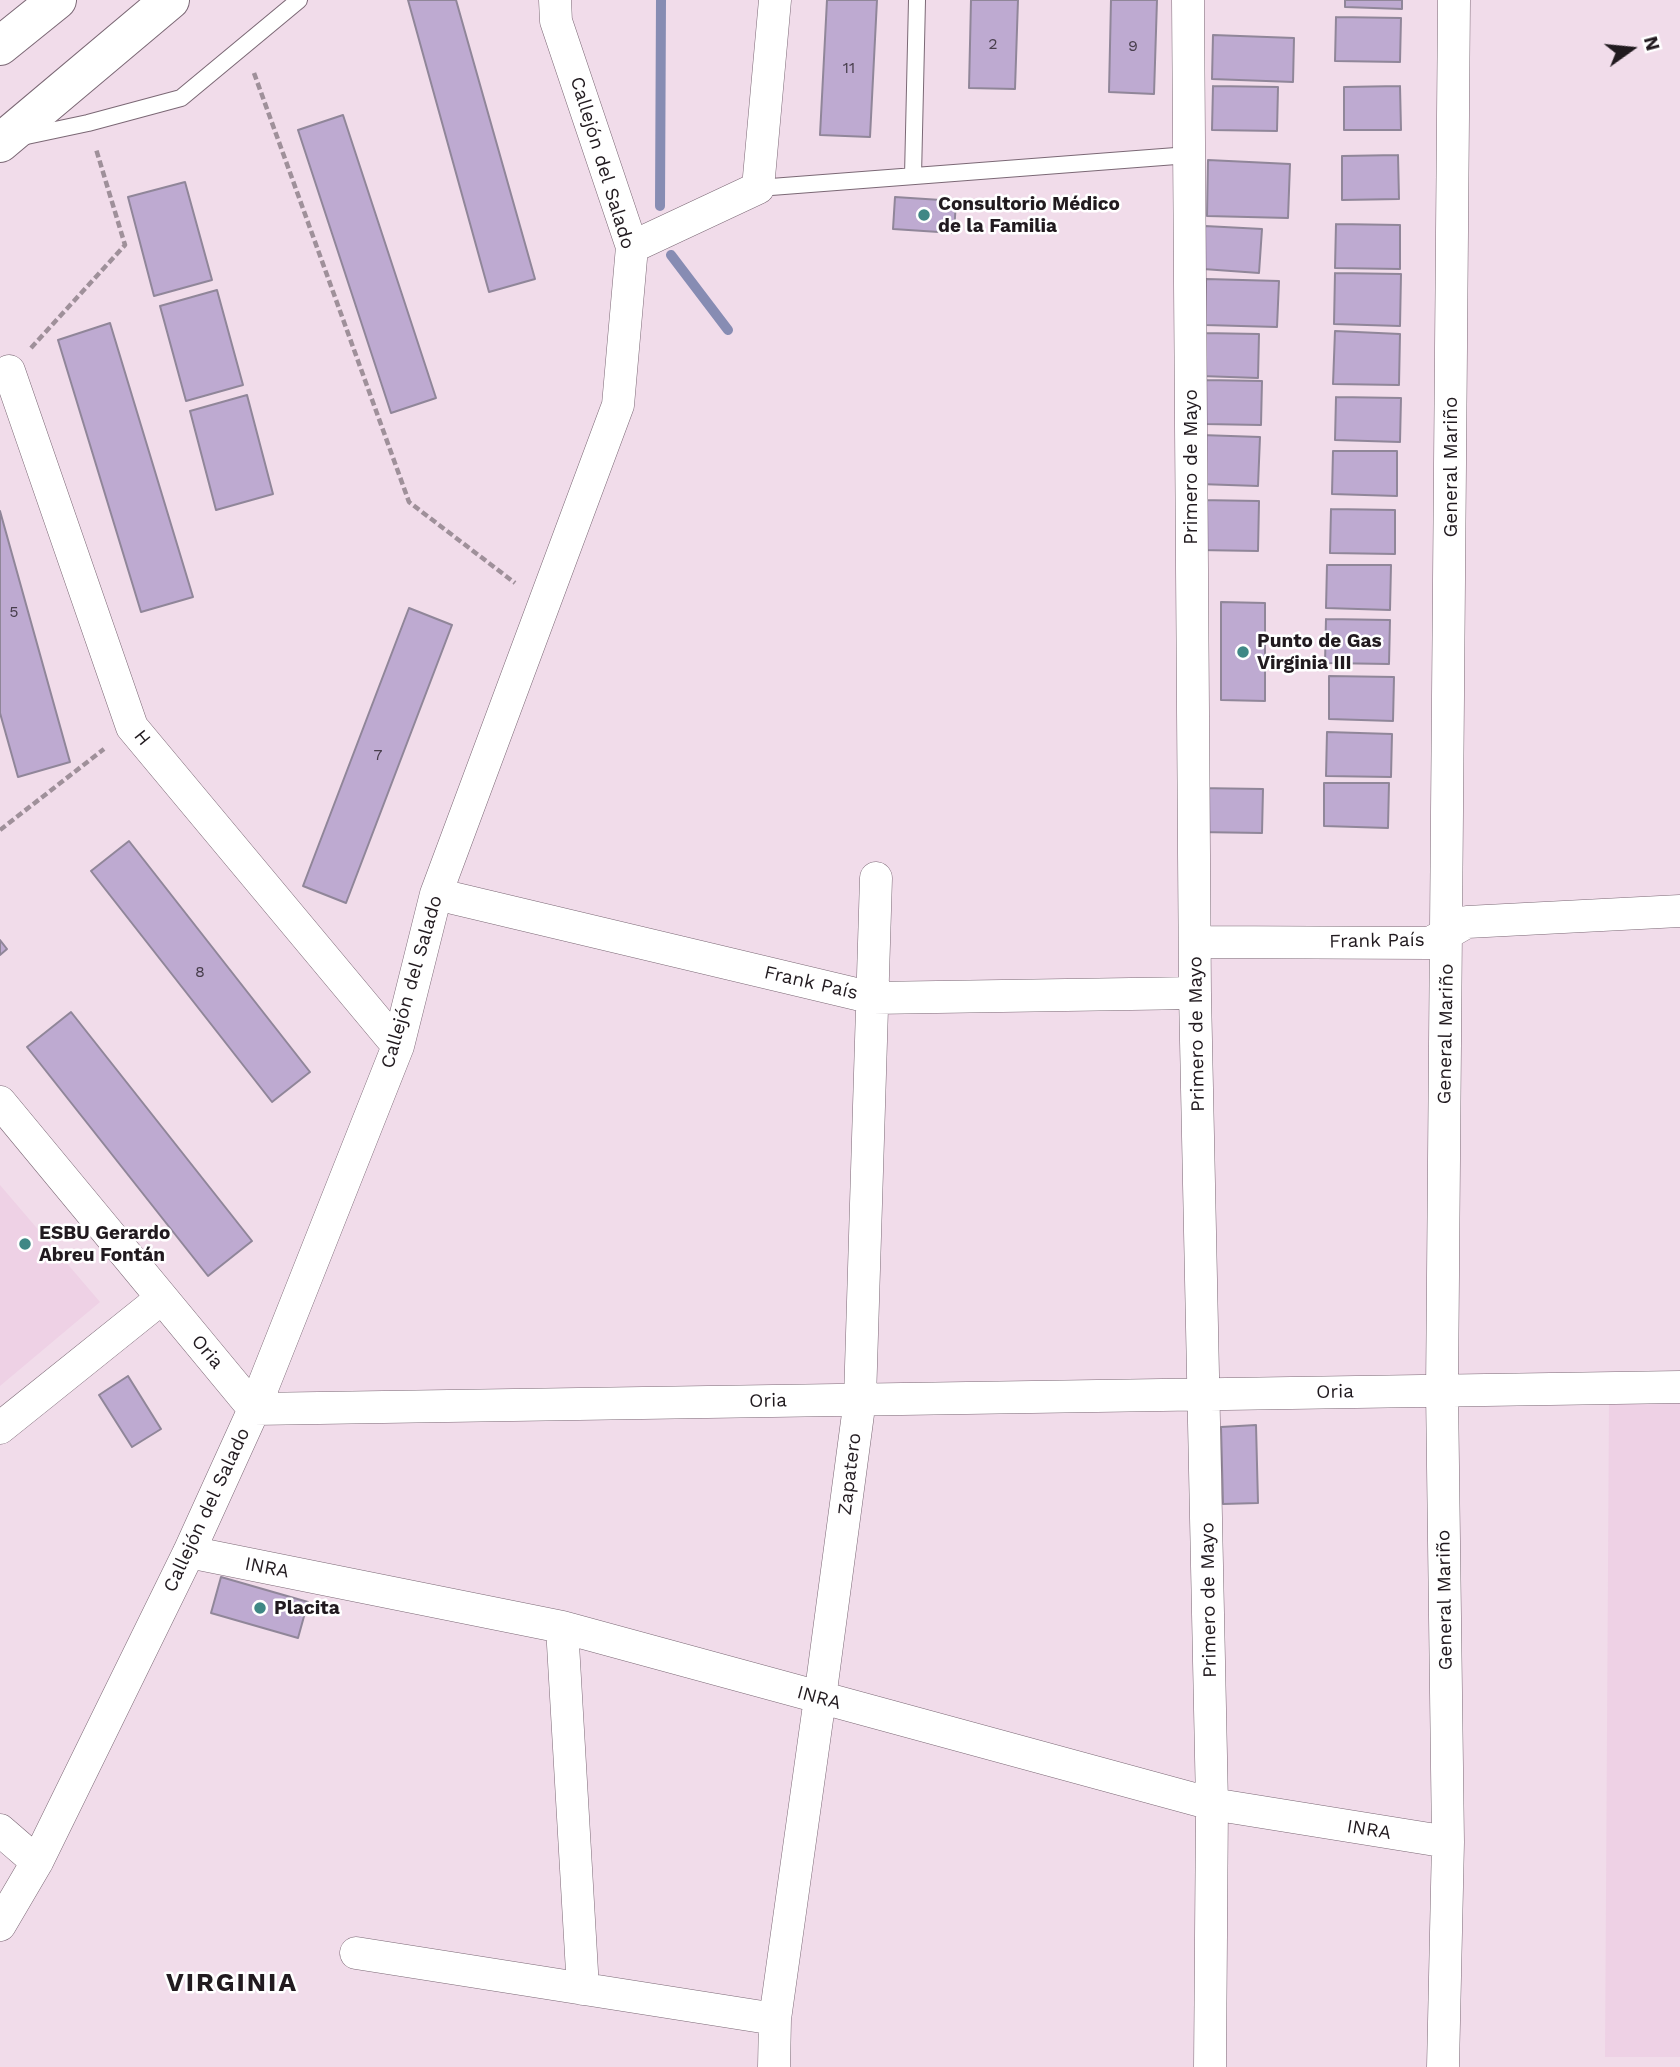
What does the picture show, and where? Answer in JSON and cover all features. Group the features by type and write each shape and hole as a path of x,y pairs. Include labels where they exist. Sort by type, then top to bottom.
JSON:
{"highway":[{"path":"0,46 57,0"},
{"path":"1,142 170,0"}],"street":[{"name":"Callejón del Salado","path":"0,1925 37,1862 189,1552 254,1409 398,1046 436,894 618,405 632,247 556,21 555,0"},
{"path":"632,247 758,188 775,0"},
{"name":"Primero de Mayo","path":"1188,0 1195,993 1212,1804 1210,2067"},
{"name":"General Mariño","path":"1443,2067 1448,1842 1442,1391 1454,0"},
{"name":"H","path":"4,373 132,727 398,1046"},
{"name":"Zapatero","path":"774,2067 775,2019 860,1399 876,877"},
{"name":"Frank País","path":"436,894 873,998 1195,993"},
{"name":"Frank País","path":"1195,942 1430,943 1467,922 1680,911"},
{"name":"Oria","path":"0,1102 254,1409 1680,1387"},
{"path":"0,1428 163,1298"},
{"name":"INRA","path":"189,1552 562,1627 1212,1804 1448,1842"},
{"path":"562,1627 583,1989"},
{"path":"0,1830 37,1862"},
{"path":"356,1953 775,2019"}],"lane":[{"path":"1,142 88,123 181,98 299,0"},
{"path":"913,176 917,0"},
{"path":"758,188 1189,155"}],"path":[{"path":"244,46 409,502 545,606"},
{"path":"4,373 125,245 88,123"},
{"path":"0,830 132,727"}],"shaded area":[{"name":"ESBU Gerardo Abreu Fontán","path":"0,1185 100,1302 0,1386"},
{"path":"1609,1400 1680,1401 1680,2057 1605,2057"}],"building":[{"path":"408,0 456,0 535,279 489,292"},
{"path":"827,0 877,0 870,137 820,135"},
{"path":"971,0 1018,0 1015,89 969,88"},
{"path":"1111,0 1157,0 1154,94 1109,92"},
{"path":"1345,0 1402,0 1402,9 1345,7"},
{"path":"1336,17 1401,18 1400,62 1335,61"},
{"path":"1213,35 1294,38 1293,82 1212,79"},
{"path":"1213,86 1278,87 1277,131 1212,130"},
{"path":"1400,86 1401,130 1344,130 1344,87"},
{"path":"343,115 436,398 391,413 298,130"},
{"path":"1398,155 1399,199 1342,200 1342,156"},
{"path":"1208,160 1290,164 1288,218 1207,216"},
{"path":"185,182 212,280 154,296 128,197"},
{"name":"Consultorio Médico de la Familia","path":"895,197 956,201 954,233 893,229"},
{"path":"1336,224 1400,225 1400,269 1335,268"},
{"path":"1205,226 1262,229 1259,273 1203,269"},
{"path":"1335,273 1401,274 1400,326 1334,324"},
{"path":"1206,279 1279,281 1277,327 1205,325"},
{"path":"217,290 243,385 186,401 160,306"},
{"path":"110,323 193,597 141,612 58,340"},
{"path":"1335,331 1400,334 1399,385 1333,384"},
{"path":"1203,333 1259,334 1258,378 1201,376"},
{"path":"1205,380 1262,381 1261,425 1204,424"},
{"path":"247,395 273,494 216,510 190,411"},
{"path":"1336,397 1401,398 1400,442 1335,440"},
{"path":"1201,435 1260,437 1258,486 1199,484"},
{"path":"1333,451 1397,451 1397,496 1332,494"},
{"path":"1199,500 1259,501 1258,551 1198,550"},
{"path":"1331,509 1395,510 1395,554 1330,553"},
{"path":"0,511 70,762 18,777 0,713"},
{"path":"1327,565 1391,565 1390,610 1326,608"},
{"name":"Punto de Gas Virginia III","path":"1221,602 1265,603 1265,701 1221,700"},
{"path":"409,608 452,625 346,903 303,886"},
{"path":"1326,619 1390,620 1389,664 1325,663"},
{"path":"1329,676 1394,677 1393,721 1329,719"},
{"path":"1327,732 1392,734 1391,777 1326,776"},
{"path":"1324,783 1389,783 1388,828 1324,826"},
{"path":"1198,788 1263,789 1262,833 1197,832"},
{"path":"129,841 310,1072 272,1102 91,871"},
{"path":"0,940 7,949 0,955"},
{"path":"71,1012 252,1241 208,1276 27,1047"},
{"path":"128,1376 161,1429 132,1447 99,1395"},
{"path":"1256,1425 1258,1503 1223,1504 1221,1427"},
{"name":"Placita","path":"221,1577 308,1602 298,1638 211,1613"}],"waterway":[{"path":"660,206 661,0"},
{"path":"671,255 728,330"}],"place":[{"name":"Consultorio Médico de la Familia","path":"924,215"},
{"name":"Punto de Gas Virginia III","path":"1243,652"},
{"name":"ESBU Gerardo Abreu Fontán","path":"25,1244"},
{"name":"Placita","path":"260,1608"}],"district":[{"name":"VIRGINIA","path":"232,1983"}]}
